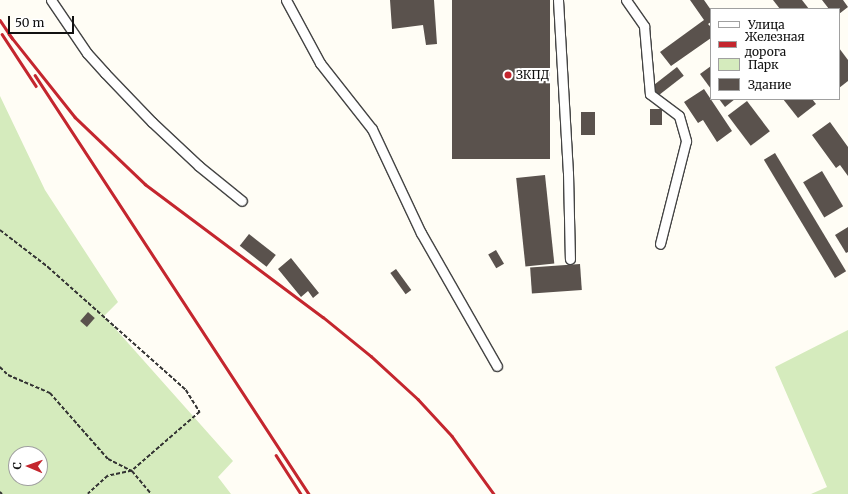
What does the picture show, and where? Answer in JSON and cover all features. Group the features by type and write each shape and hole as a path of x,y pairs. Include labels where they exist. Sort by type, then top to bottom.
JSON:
{"lane":[{"path":"51,0 87,53 110,78 152,122 199,166 242,201"},
{"path":"286,0 320,63 372,129 421,233 497,366"},
{"path":"558,0 568,173 570,258"},
{"path":"626,0 644,26 650,94 679,116 686,140 660,244"}],"path":[{"path":"0,230 48,267 186,390 200,412 132,471 108,476 88,494"},
{"path":"0,367 8,375 50,393 108,459 132,471 151,494"}],"green space":[{"path":"0,96 45,190 118,302 104,316 233,461 218,477 231,494 0,494"},
{"path":"848,330 848,494 811,494 827,487 775,367"}],"building":[{"path":"390,0 434,0 437,44 426,45 423,25 392,29"},
{"name":"ЗКПД","path":"452,0 550,0 550,159 452,159"},
{"path":"690,0 704,0 710,9 710,23 708,24 710,26 710,39 671,66 660,52 704,20"},
{"path":"773,0 802,0 808,8 779,8"},
{"path":"822,0 843,0 848,7 840,13 840,8 828,8"},
{"path":"840,49 848,60 848,81 840,87"},
{"path":"677,67 684,76 658,96 651,87"},
{"path":"710,67 710,88 700,74"},
{"path":"704,89 732,131 717,142 703,120 698,123 684,102"},
{"path":"720,100 734,100 725,107"},
{"path":"784,100 813,100 816,104 798,118"},
{"path":"747,101 770,131 751,146 728,115"},
{"path":"650,109 662,109 662,125 650,125"},
{"path":"581,112 595,112 595,135 581,135"},
{"path":"830,122 848,147 848,176 840,165 836,168 812,135"},
{"path":"775,153 846,271 835,278 764,160"},
{"path":"822,171 843,206 824,217 803,182"},
{"path":"545,175 554,264 525,267 516,178"},
{"path":"848,227 848,252 846,253 835,235"},
{"path":"249,234 276,255 267,267 240,246"},
{"path":"496,250 504,264 496,268 488,254"},
{"path":"291,258 319,293 313,298 308,291 301,297 278,269"},
{"path":"580,264 582,290 532,293 530,267"},
{"path":"396,269 411,290 406,294 390,273"},
{"path":"88,312 95,318 87,327 80,321"}],"railway":[{"path":"0,20 12,38"},
{"path":"2,34 36,86"},
{"path":"9,34 75,117 145,184 323,317 371,356 418,399 452,436 494,494"},
{"path":"35,75 309,494"},
{"path":"276,455 301,494"}],"place":[{"name":"ЗКПД","path":"508,75"}]}
